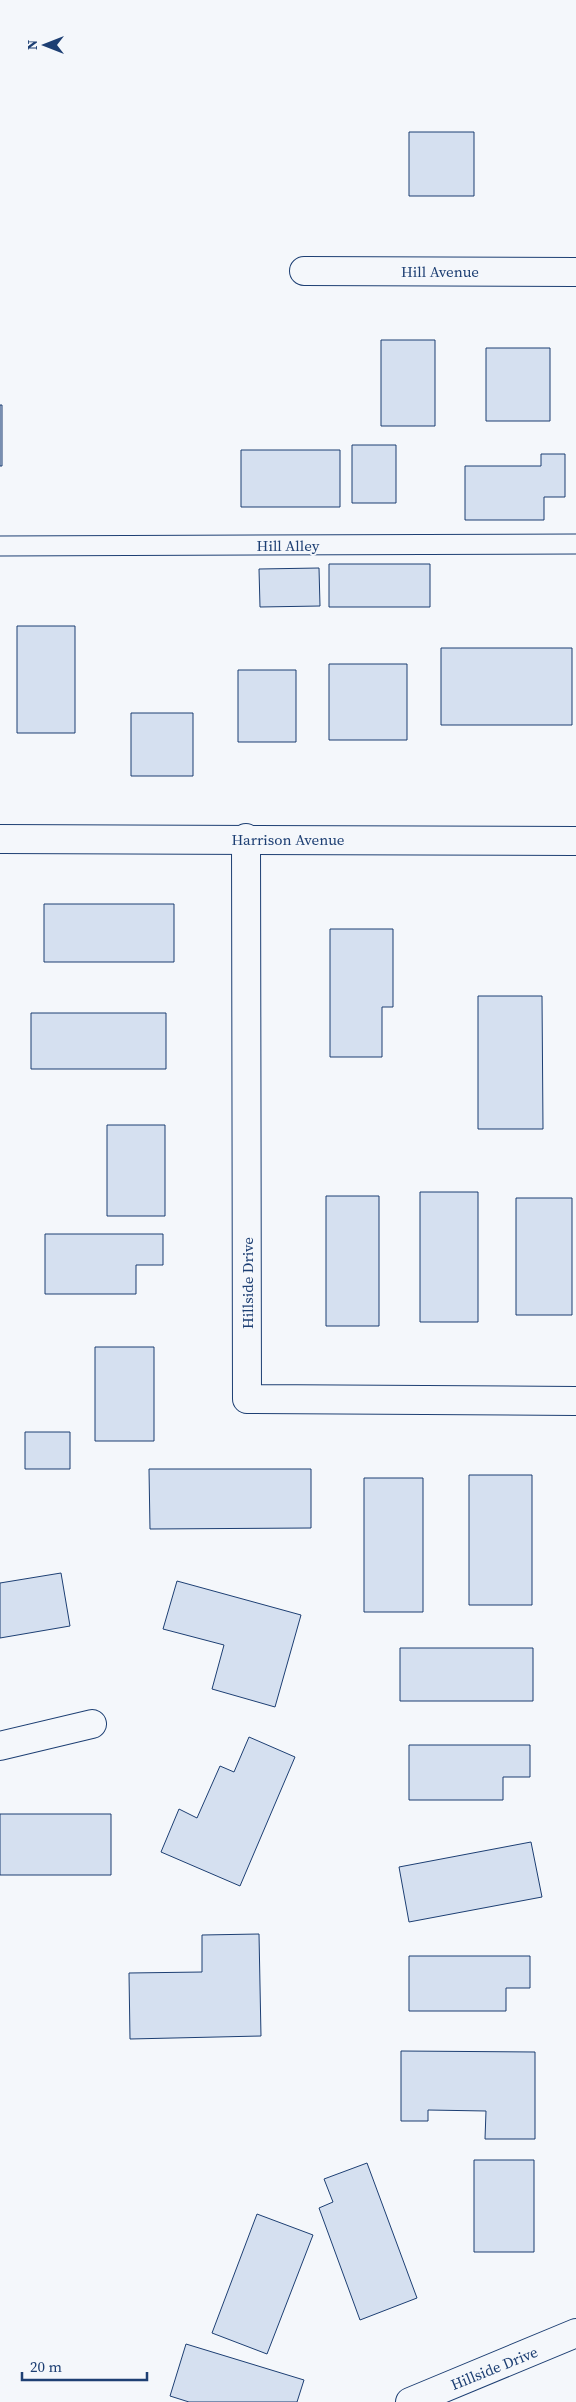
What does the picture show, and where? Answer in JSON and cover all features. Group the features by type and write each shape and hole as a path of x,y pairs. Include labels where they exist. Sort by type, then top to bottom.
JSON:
{"street":[{"name":"Hill Avenue","path":"304,271 576,272"},
{"name":"Harrison Avenue","path":"0,839 246,838 576,841"},
{"name":"Hillside Drive","path":"246,838 247,1399 576,1401"},
{"path":"0,1746 92,1724"},
{"name":"Hillside Drive","path":"410,2402 576,2333"}],"lane":[{"name":"Hill Alley","path":"0,546 576,544"}],"building":[{"path":"409,132 474,132 474,196 409,196"},
{"path":"381,340 435,340 435,426 381,426"},
{"path":"486,348 550,348 550,421 486,421"},
{"path":"0,405 2,405 2,466 0,466"},
{"path":"352,445 396,445 396,503 352,503"},
{"path":"241,450 340,450 340,507 241,507"},
{"path":"541,454 565,454 565,497 544,497 544,520 465,520 465,466 541,466"},
{"path":"329,564 430,564 430,607 329,607"},
{"path":"319,568 320,606 260,607 259,569"},
{"path":"17,626 75,626 75,733 17,733"},
{"path":"441,648 572,648 572,725 441,725"},
{"path":"329,664 407,664 407,740 329,740"},
{"path":"238,670 296,670 296,742 238,742"},
{"path":"131,713 193,713 193,776 131,776"},
{"path":"44,904 174,904 174,962 44,962"},
{"path":"330,929 393,929 393,1007 382,1007 382,1057 330,1057"},
{"path":"478,996 542,996 543,1129 478,1129"},
{"path":"31,1013 166,1013 166,1069 31,1069"},
{"path":"107,1125 165,1125 165,1216 107,1216"},
{"path":"420,1192 478,1192 478,1322 420,1322"},
{"path":"326,1196 379,1196 379,1326 326,1326"},
{"path":"516,1198 572,1198 572,1315 516,1315"},
{"path":"45,1234 163,1234 163,1265 136,1265 136,1294 45,1294"},
{"path":"95,1347 154,1347 154,1441 95,1441"},
{"path":"25,1432 70,1432 70,1469 25,1469"},
{"path":"149,1469 311,1469 311,1528 150,1529"},
{"path":"469,1475 532,1475 532,1605 469,1605"},
{"path":"364,1478 423,1478 423,1612 364,1612"},
{"path":"61,1573 70,1626 0,1638 0,1583"},
{"path":"177,1581 301,1615 275,1707 212,1689 224,1645 163,1629"},
{"path":"400,1648 533,1648 533,1701 400,1701"},
{"path":"249,1737 295,1757 240,1886 161,1852 179,1809 197,1818 220,1766 234,1772"},
{"path":"409,1745 530,1745 530,1777 503,1777 503,1800 409,1800"},
{"path":"0,1814 111,1814 111,1875 0,1875"},
{"path":"531,1842 542,1897 409,1922 399,1867"},
{"path":"259,1934 261,2036 130,2039 129,1973 202,1972 202,1935"},
{"path":"409,1956 530,1956 530,1988 506,1988 506,2011 409,2011"},
{"path":"401,2051 535,2052 535,2139 485,2139 486,2111 428,2110 428,2121 401,2121"},
{"path":"474,2160 534,2160 534,2252 474,2252"},
{"path":"367,2163 417,2298 360,2320 319,2208 333,2202 324,2179"},
{"path":"257,2214 313,2235 267,2354 212,2333"},
{"path":"186,2344 304,2380 297,2402 189,2402 170,2396"}]}
